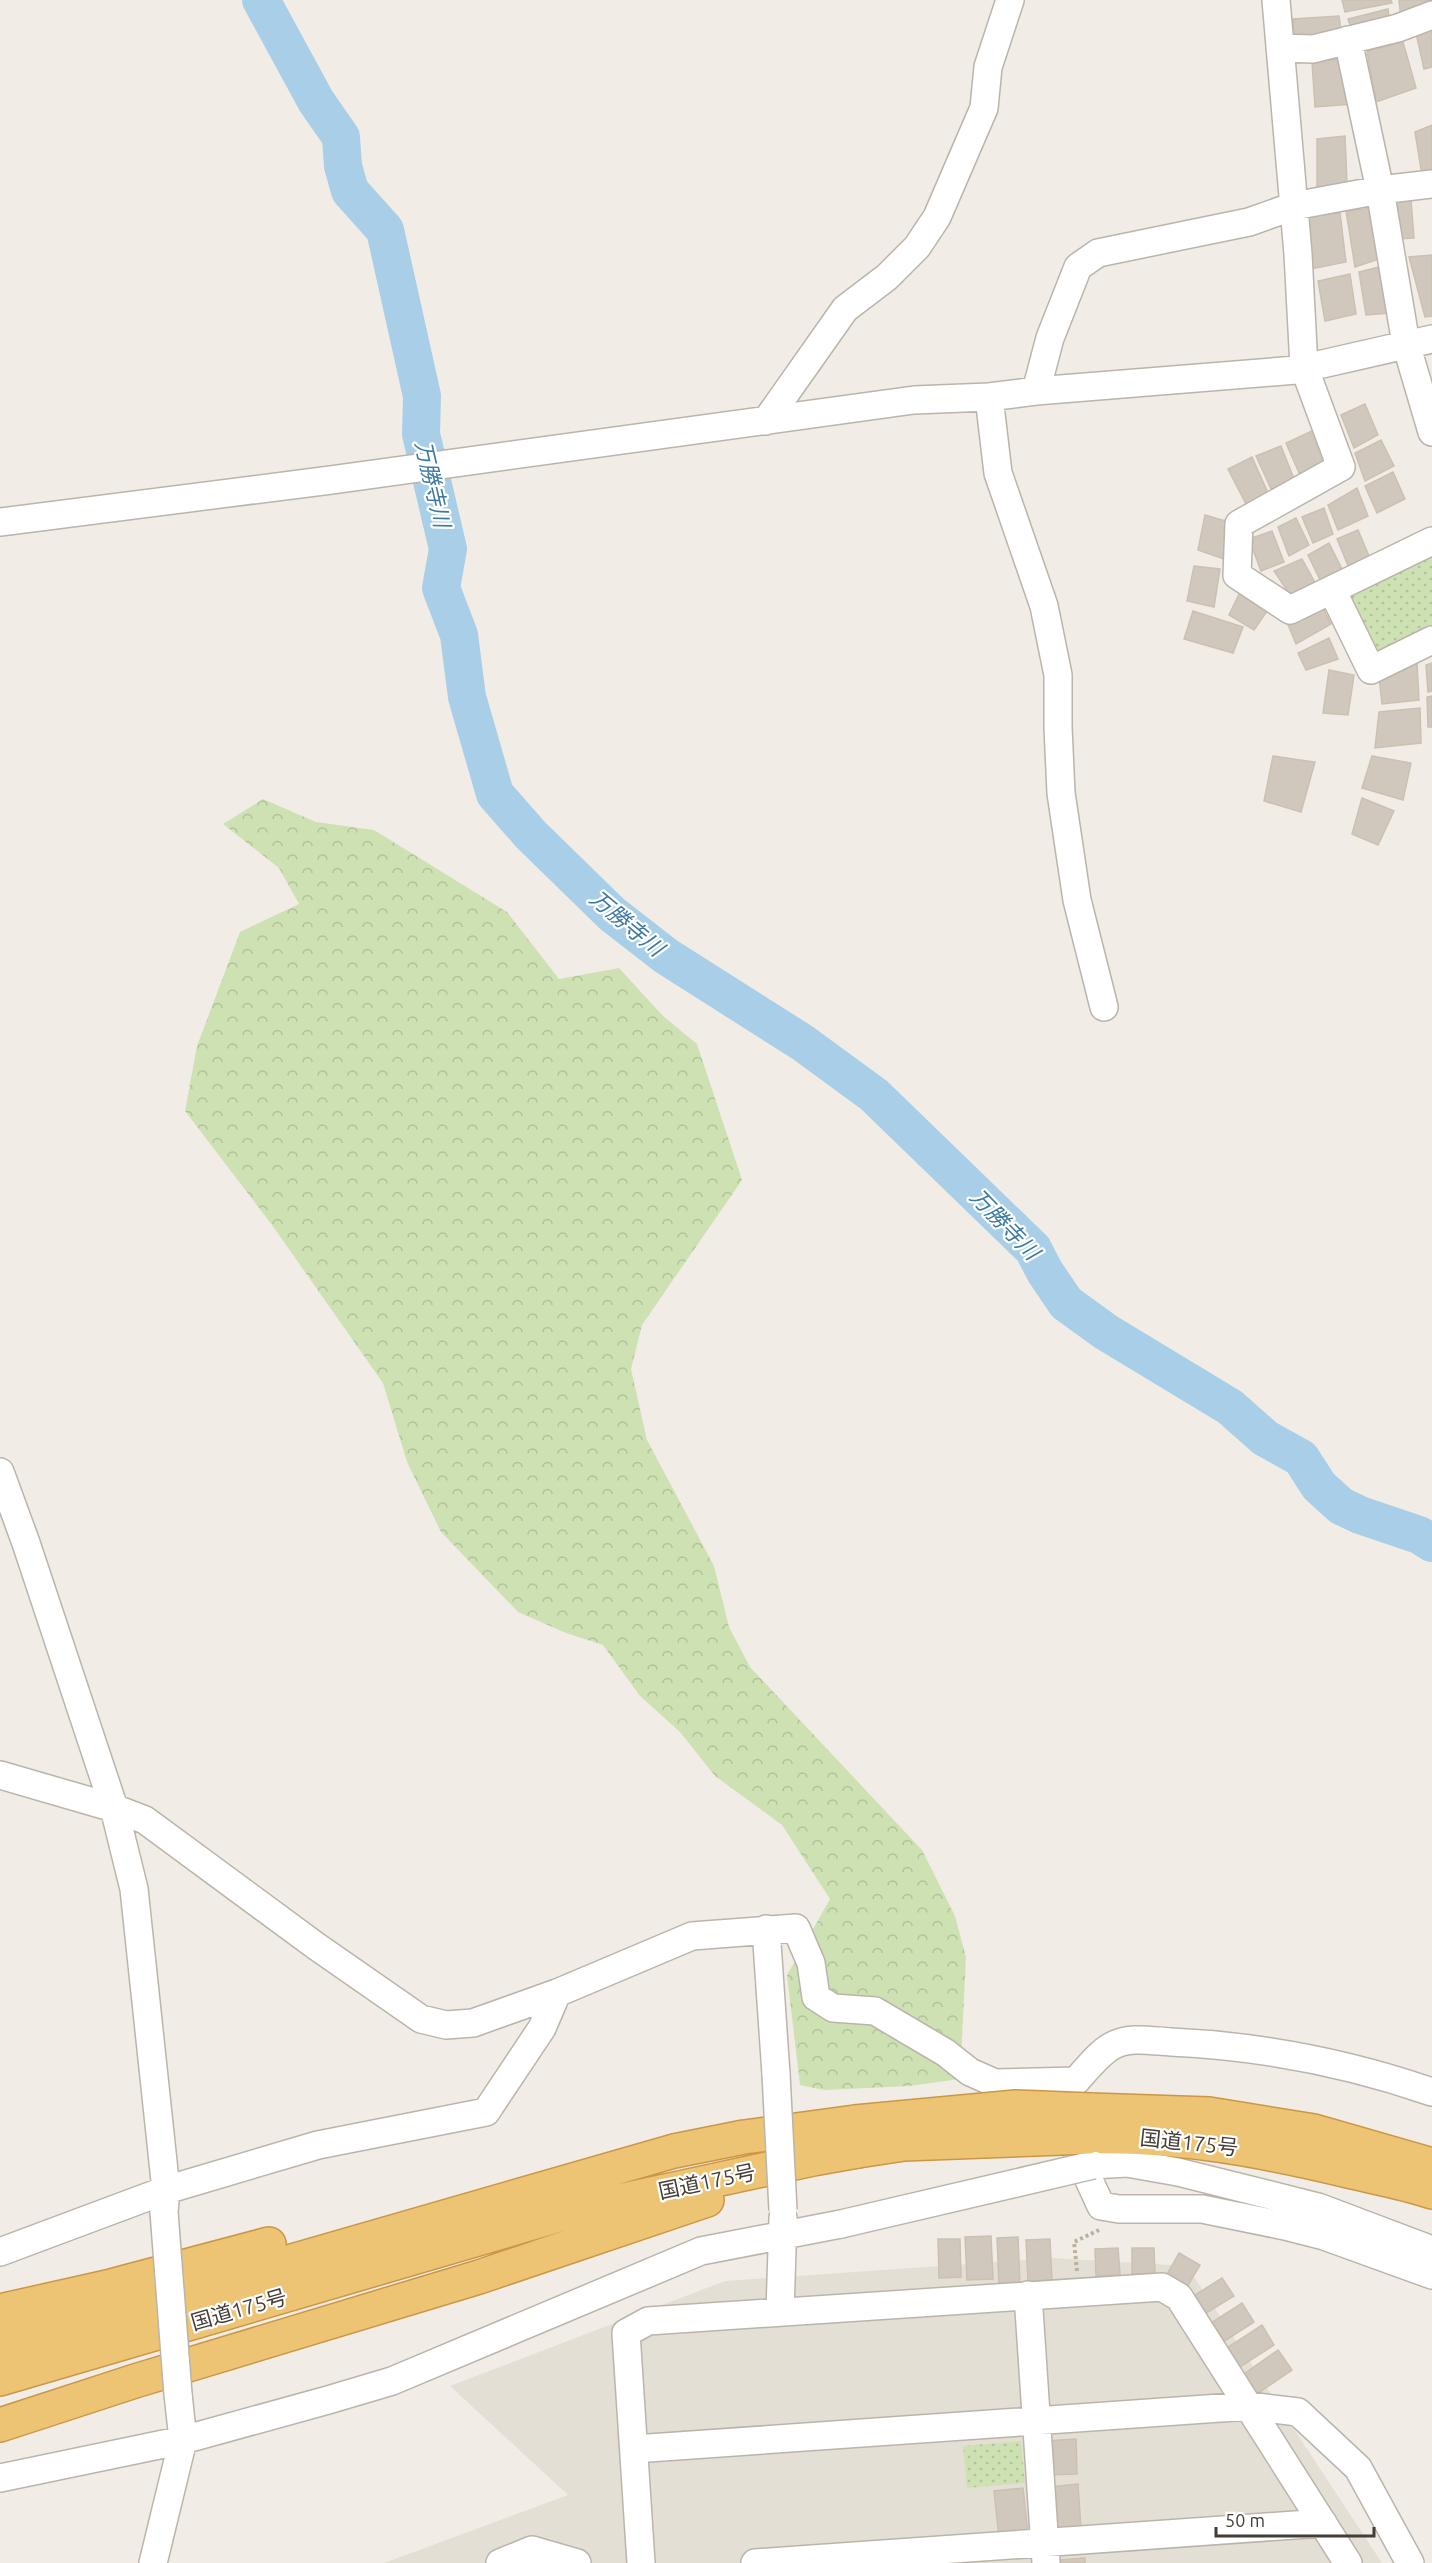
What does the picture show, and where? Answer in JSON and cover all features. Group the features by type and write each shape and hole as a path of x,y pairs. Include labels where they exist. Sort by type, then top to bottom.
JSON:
{"highway":[{"name":"国道175号","path":"0,2345 674,2151 744,2137 857,2136 1016,2107 1090,2137 1140,2136 1210,2142 1290,2157 1432,2193"},
{"name":"国道175号","path":"1090,2137 1209,2114 1314,2131 1432,2164"},
{"name":"国道175号","path":"0,2379 573,2211 813,2159 857,2136"},
{"path":"0,2311 196,2264 654,2140 744,2137"},
{"path":"0,2425 135,2381 479,2277 694,2205 813,2159"}],"street":[{"path":"766,421 845,309 887,277 917,247 937,217 984,108 988,67 1010,0"},
{"path":"1276,0 1294,206 1304,366 1341,467 1239,524 1237,575 1290,610 1432,541"},
{"path":"1280,48 1314,49 1398,28 1432,15"},
{"path":"1348,40 1380,190 1406,344 1432,432"},
{"path":"1036,391 1050,338 1078,267 1098,253 1249,222 1294,206 1380,190 1432,184"},
{"path":"0,522 914,400 989,397 1296,369 1432,339"},
{"path":"989,397 998,473 1044,606 1058,675 1061,794 1077,900 1104,1007"},
{"path":"1332,590 1371,670 1432,640"},
{"path":"0,1473 30,1554 114,1808 134,1889 165,2201 183,2440 153,2563"},
{"path":"0,1775 114,1808 145,1820 316,1946 421,2019 446,2025 473,2023 557,1993 692,1936 796,1928 811,1963 816,1998 833,2008 874,2011 946,2053 970,2072 995,2083 1076,2081 1111,2046 1132,2040 1208,2043 1307,2058 1383,2075 1432,2092"},
{"path":"766,1929 783,2223 780,2312"},
{"path":"0,2252 165,2201 318,2145 486,2112 542,2028 557,1993"},
{"path":"1076,2081 1078,2156 1101,2206 1119,2209 1202,2209 1275,2224 1324,2236 1432,2275"},
{"path":"0,2478 183,2440 392,2381 701,2251 783,2223 841,2224 1090,2137 1127,2163 1178,2172 1318,2206 1432,2250"},
{"path":"641,2563 626,2333 648,2321 1162,2287 1179,2297 1348,2563"},
{"path":"1028,2295 1046,2553"},
{"path":"634,2449 1248,2406 1298,2412 1359,2468 1410,2563"},
{"path":"755,2563 1046,2553 1323,2523"},
{"path":"500,2563 532,2550 577,2563"}],"shaded area":[{"path":"1054,2258 1187,2266 1382,2563 384,2563 568,2495 450,2386 725,2281"}],"green space":[{"path":"1432,550 1432,632 1374,663 1345,593"},
{"path":"263,799 316,822 374,830 507,912 559,979 619,968 663,1016 697,1044 742,1180 642,1325 631,1369 647,1440 714,1566 729,1627 750,1667 922,1850 955,1916 966,1957 960,2079 909,2086 824,2090 800,2085 787,1975 830,1899 782,1825 715,1776 680,1732 640,1696 603,1645 566,1633 518,1612 441,1532 407,1462 383,1383 272,1225 185,1111 197,1046 240,932 299,904 279,868 223,824"},
{"path":"1021,2441 1025,2483 967,2488 963,2446"}],"building":[{"path":"1342,0 1391,0 1392,3 1345,12"},
{"path":"1399,0 1431,0 1432,8 1401,20"},
{"path":"1388,9 1390,24 1352,31 1348,19"},
{"path":"1339,16 1342,37 1295,44 1293,19"},
{"path":"1432,26 1432,67 1424,69 1416,33"},
{"path":"1403,42 1416,88 1376,102 1367,51"},
{"path":"1346,58 1353,104 1315,107 1312,62"},
{"path":"1432,125 1432,172 1422,175 1415,132"},
{"path":"1345,136 1347,183 1317,187 1317,139"},
{"path":"1411,200 1414,238 1396,239 1389,204"},
{"path":"1374,208 1382,258 1355,267 1346,211"},
{"path":"1340,213 1346,262 1310,269 1305,216"},
{"path":"1432,255 1432,316 1425,317 1409,257"},
{"path":"1383,266 1390,313 1366,315 1359,272"},
{"path":"1350,274 1356,314 1325,321 1318,281"},
{"path":"1365,404 1378,435 1354,448 1341,415"},
{"path":"1314,430 1327,461 1300,475 1286,443"},
{"path":"1381,440 1394,466 1365,481 1355,453"},
{"path":"1281,446 1294,479 1272,491 1256,456"},
{"path":"1252,457 1268,493 1246,504 1228,469"},
{"path":"1393,472 1405,499 1377,513 1365,486"},
{"path":"1357,488 1368,516 1338,530 1328,505"},
{"path":"1324,508 1333,534 1313,543 1302,517"},
{"path":"1205,515 1229,522 1224,559 1198,550"},
{"path":"1296,518 1309,545 1289,556 1278,527"},
{"path":"1358,530 1369,556 1349,568 1337,539"},
{"path":"1272,531 1284,562 1261,571 1249,539"},
{"path":"1329,543 1343,571 1321,582 1308,555"},
{"path":"1302,559 1318,588 1293,599 1274,571"},
{"path":"1194,566 1220,569 1214,607 1187,601"},
{"path":"1242,588 1270,607 1254,630 1229,615"},
{"path":"1321,604 1331,624 1296,644 1286,620"},
{"path":"1193,611 1243,627 1233,653 1184,639"},
{"path":"1329,638 1338,659 1306,670 1298,653"},
{"path":"1417,663 1419,700 1382,704 1379,677"},
{"path":"1432,663 1432,691 1428,692 1426,665"},
{"path":"1329,670 1354,675 1348,715 1323,713"},
{"path":"1432,696 1432,727 1428,727 1427,697"},
{"path":"1420,708 1421,743 1375,748 1379,712"},
{"path":"1273,756 1315,762 1301,812 1264,801"},
{"path":"1372,756 1411,763 1403,800 1362,788"},
{"path":"1362,798 1394,811 1378,845 1352,834"},
{"path":"991,2236 993,2279 967,2280 965,2237"},
{"path":"1018,2237 1020,2284 999,2285 997,2238"},
{"path":"938,2239 960,2239 961,2277 939,2278"},
{"path":"1050,2239 1052,2281 1028,2282 1026,2240"},
{"path":"1118,2248 1120,2275 1096,2276 1095,2249"},
{"path":"1132,2248 1154,2248 1155,2274 1132,2274"},
{"path":"1179,2253 1200,2265 1184,2292 1164,2280"},
{"path":"1222,2278 1234,2296 1203,2315 1192,2297"},
{"path":"1242,2303 1254,2322 1220,2344 1208,2325"},
{"path":"1262,2325 1274,2345 1240,2367 1227,2348"},
{"path":"1278,2350 1292,2370 1257,2394 1244,2374"},
{"path":"1076,2439 1077,2474 1046,2475 1045,2441"},
{"path":"1078,2484 1081,2529 1052,2531 1049,2487"},
{"path":"1023,2488 1028,2535 999,2538 994,2491"},
{"path":"1085,2558 1085,2563 1058,2563 1058,2560"}],"waterway":[{"name":"万勝寺川","path":"261,0 316,101 341,137 343,166 350,191 385,230 422,396 421,434 448,549 441,588 459,635 467,697 495,794 531,835 612,914 666,956 803,1043 874,1095 1033,1249 1066,1303 1106,1332 1230,1407 1265,1438 1301,1458 1319,1486 1341,1506 1360,1515 1419,1535 1432,1543"}]}
